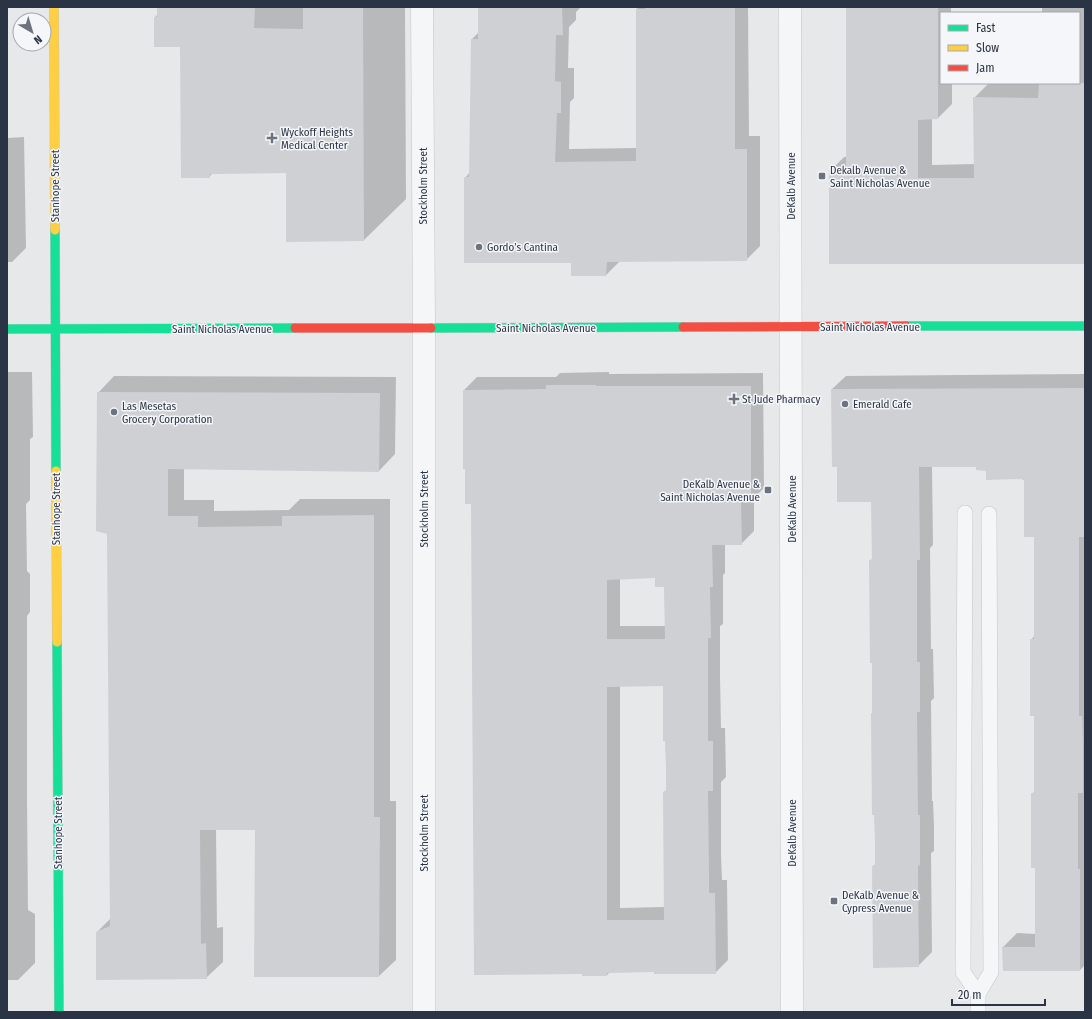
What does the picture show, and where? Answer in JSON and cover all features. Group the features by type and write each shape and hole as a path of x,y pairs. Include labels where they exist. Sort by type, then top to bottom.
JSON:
{"street":[{"name":"Stanhope Street","path":"54,7 59,1012"},
{"name":"Stockholm Street","path":"422,7 424,328 424,1012"},
{"name":"DeKalb Avenue","path":"790,7 792,327 792,1012"},
{"name":"Saint Nicholas Avenue","path":"7,329 1085,326"}],"lane":[{"path":"965,513 963,972 978,994"},
{"path":"978,1012 978,994 991,972 989,514"}],"building":[{"name":"Wyckoff Heights Medical Center","path":"157,7 255,7 254,28 303,29 303,7 363,7 364,241 286,242 286,173 210,174 210,178 181,178 180,47 154,47 154,17 157,17"},
{"path":"478,7 562,7 563,35 556,35 555,81 561,82 561,113 557,113 555,162 636,161 636,9 645,9 645,7 735,7 735,149 747,149 747,261 607,262 606,276 571,276 571,263 464,263 464,177 469,177 471,39 478,39"},
{"path":"846,7 938,7 938,119 918,120 918,178 974,178 973,97 1038,98 1039,84 1085,83 1085,264 829,264 829,170 846,170"},
{"path":"546,385 751,386 751,502 741,502 742,545 712,545 713,587 710,587 711,638 708,638 708,741 713,741 713,791 708,791 709,893 715,893 716,974 654,974 654,972 607,973 607,976 582,976 582,974 474,975 471,504 465,504 465,469 463,469 463,390 546,389","holes":["655,578 655,587 664,587 665,639 607,639 607,580","663,686 663,741 665,741 666,767 666,791 663,792 664,920 607,920 607,687"]},
{"path":"1085,388 1085,537 1079,537 1079,716 1082,716 1083,741 1083,793 1078,793 1080,971 1003,971 1002,947 1035,947 1035,868 1031,868 1031,793 1034,793 1034,716 1030,716 1030,639 1034,639 1034,537 1024,537 1024,480 986,480 986,471 976,470 976,467 919,467 920,560 917,560 917,662 920,662 920,712 917,712 918,815 920,815 920,865 918,866 919,967 873,968 872,866 875,866 875,841 874,815 872,815 872,663 870,663 869,560 872,560 871,502 837,502 837,467 832,467 831,389"},
{"path":"97,392 380,393 379,472 168,469 168,516 198,516 198,527 282,526 282,516 374,515 374,817 380,817 379,977 254,977 255,830 200,830 201,944 206,943 207,979 96,980 96,932 110,926 107,534 96,531"}],"traffic: fast":[{"path":"55,230 56,471"},
{"path":"906,326 1085,326"},
{"path":"431,328 683,327"},
{"path":"7,329 295,328"},
{"path":"57,642 59,1012"}],"traffic: slow":[{"path":"54,7 55,230"},
{"path":"56,471 57,642"}],"traffic: jam":[{"path":"683,327 906,326"},
{"path":"295,328 431,328"}],"place":[{"name":"Wyckoff Heights Medical Center","path":"272,138"},
{"name":"Dekalb Avenue & Saint Nicholas Avenue","path":"822,176"},
{"name":"Gordo’s Cantina","path":"479,247"},
{"name":"St Jude Pharmacy","path":"734,399"},
{"name":"Emerald Cafe","path":"845,404"},
{"name":"Las Mesetas Grocery Corporation","path":"114,412"},
{"name":"DeKalb Avenue & Saint Nicholas Avenue","path":"768,490"},
{"name":"DeKalb Avenue & Cypress Avenue","path":"834,901"}]}
